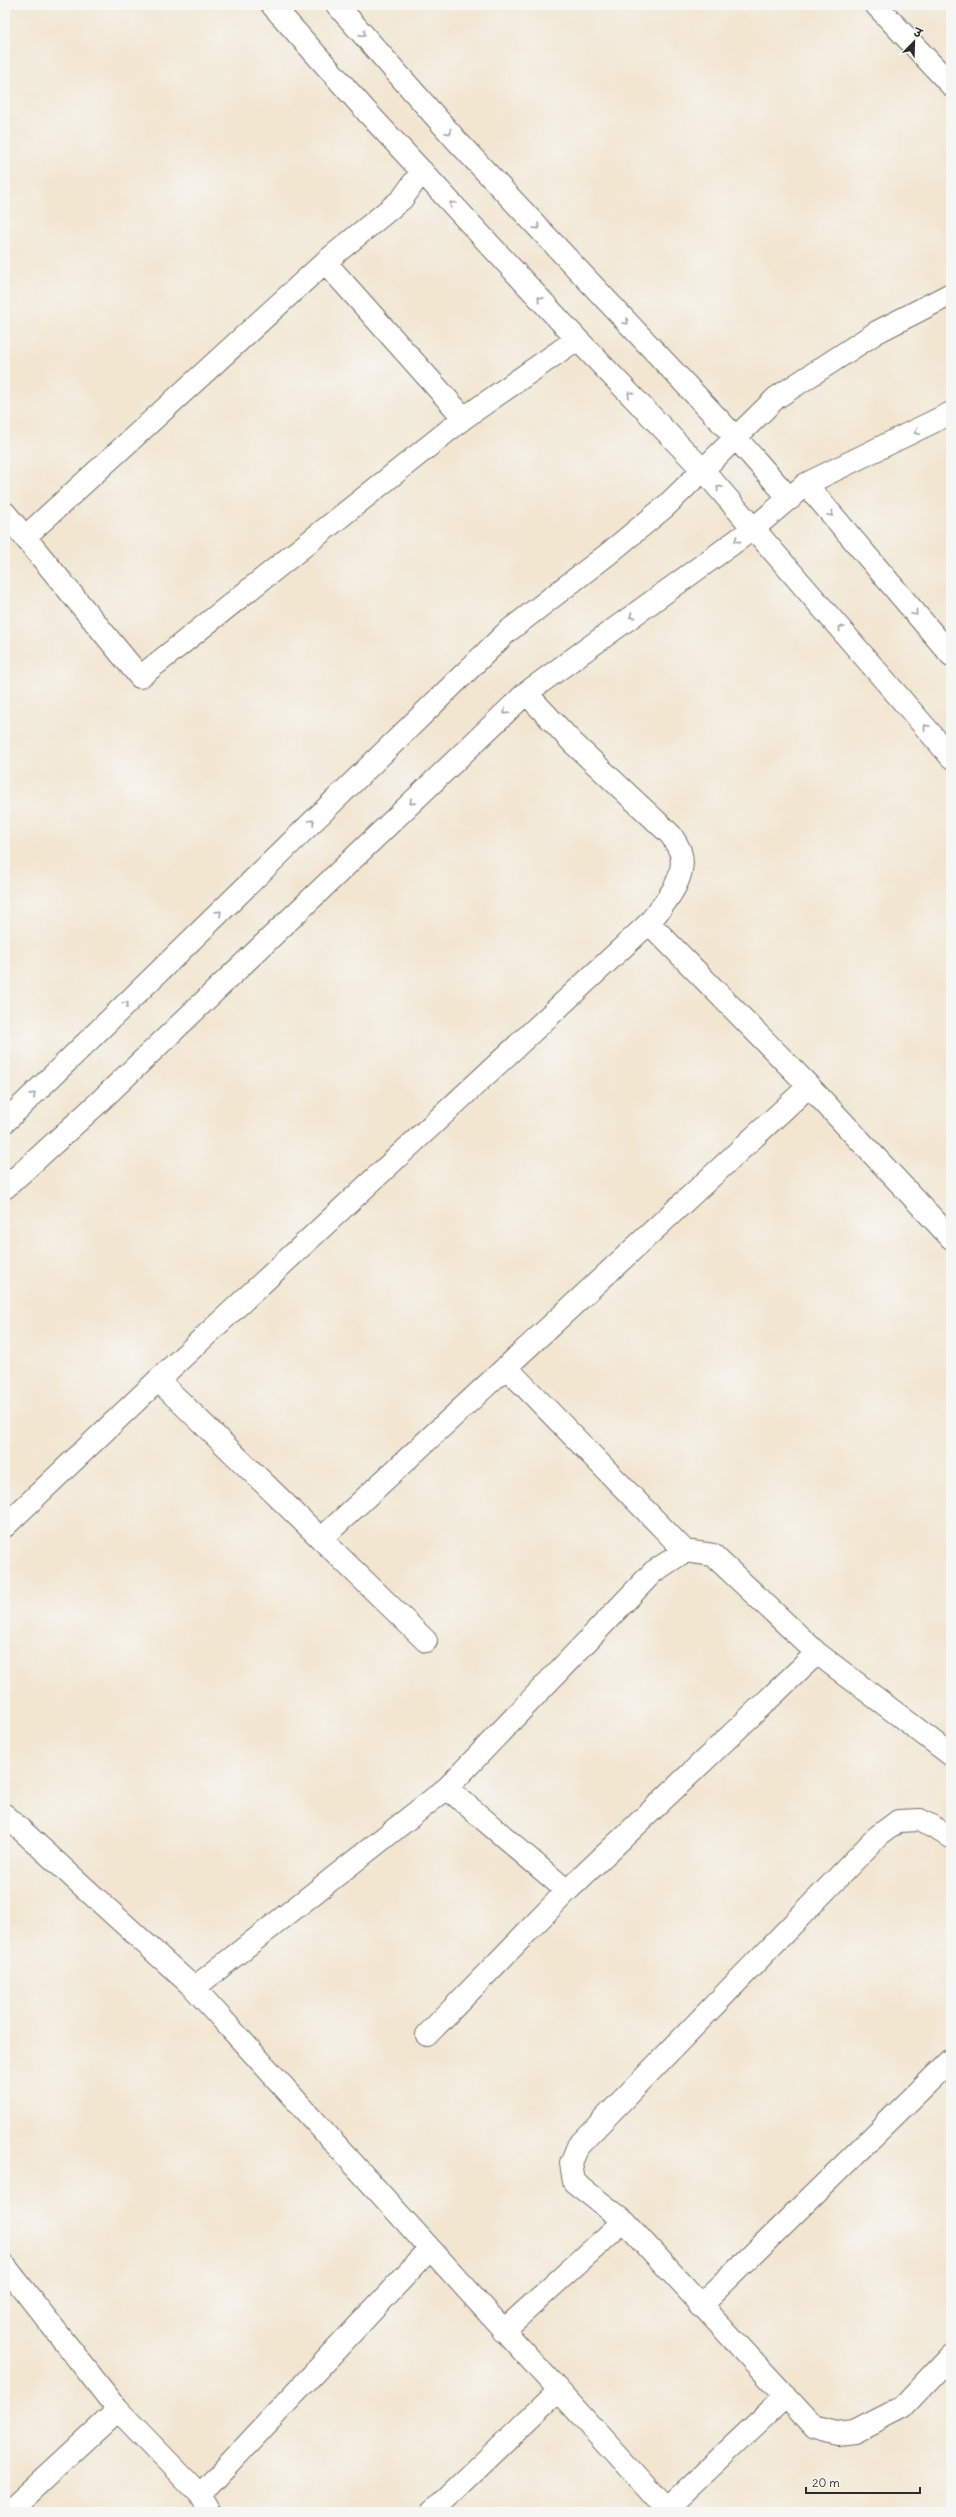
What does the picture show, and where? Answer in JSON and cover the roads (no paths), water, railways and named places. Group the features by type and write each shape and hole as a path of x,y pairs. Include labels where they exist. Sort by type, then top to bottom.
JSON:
{"street":[{"path":"272,5 577,339 703,470 951,756"},
{"path":"337,5 468,152 736,438 790,499"},
{"path":"876,5 951,85"},
{"path":"25,537 325,262 402,199 422,171"},
{"path":"325,262 464,418"},
{"path":"5,1122 507,632 608,554 666,506 776,398 877,332 951,294"},
{"path":"5,513 140,676 464,418 577,339"},
{"path":"5,1188 97,1104 526,693 754,528 806,484 951,413"},
{"path":"806,484 951,655"},
{"path":"5,1526 158,1380 649,923 675,889 680,873 681,852 671,835 573,743 526,693"},
{"path":"649,923 809,1086 951,1238"},
{"path":"321,1539 809,1086"},
{"path":"506,1367 685,1551 714,1555 817,1653 951,1755"},
{"path":"158,1380 426,1640"},
{"path":"194,1988 447,1788 653,1572 685,1551"},
{"path":"427,2035 568,1891 817,1653"},
{"path":"447,1788 568,1891"},
{"path":"951,1837 920,1820 898,1821 878,1836 578,2146 571,2163 574,2182 624,2221 700,2306 815,2428 837,2434 854,2432 903,2407 951,2356"},
{"path":"7,1822 194,1988 429,2250 558,2391 664,2511 786,2396"},
{"path":"700,2306 951,2060"},
{"path":"503,2331 624,2221"},
{"path":"5,2266 118,2410 205,2504 429,2250"},
{"path":"432,2512 558,2391"},
{"path":"8,2512 118,2410"}]}
